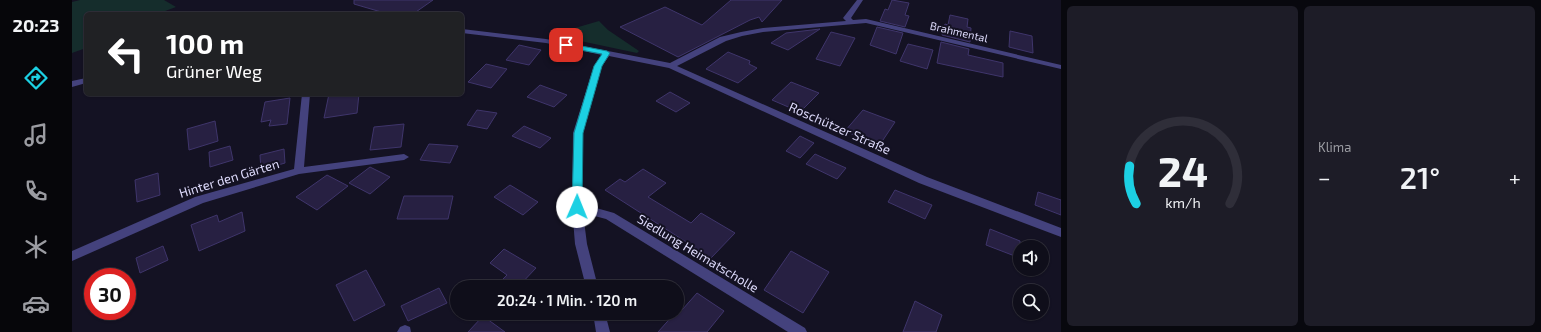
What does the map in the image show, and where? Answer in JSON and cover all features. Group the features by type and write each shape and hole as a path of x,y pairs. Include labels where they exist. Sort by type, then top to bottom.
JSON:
{"street":[{"path":"851,22 847,18 860,0"},
{"name":"Brahmental","path":"671,66 723,39 741,34 763,30 866,21 1061,67"},
{"name":"Roschützer Straße","path":"464,31 546,41 671,66 923,180 1061,233"},
{"path":"590,280 581,244 577,207 578,133 598,66 607,53"},
{"path":"72,84 84,81"},
{"path":"299,171 306,96"},
{"name":"Hinter den Gärten","path":"72,256 199,200 299,171 404,157"},
{"name":"Siedlung Heimatscholle","path":"577,207 610,216 800,332"},
{"path":"600,320 603,332"}],"green space":[{"path":"80,0 164,0 176,7 162,12 84,12 84,49 72,53 72,2"},
{"path":"599,21 608,30 639,51 637,53 571,39 575,28"}],"building":[{"path":"354,0 433,0 416,12 381,12 354,4"},
{"path":"731,0 782,0 762,22 759,17 750,20 678,57 620,27 665,7 702,25"},
{"path":"892,0 909,3 905,15 909,16 905,27 880,21 885,9 888,10"},
{"path":"950,15 968,19 967,27 971,28 970,42 942,35 945,24 948,25"},
{"path":"877,27 903,33 896,54 870,45"},
{"path":"820,29 788,50 771,43 786,33"},
{"path":"1010,31 1032,36 1033,53 1009,47"},
{"path":"831,32 855,38 840,66 816,59"},
{"path":"941,42 969,49 968,55 1003,63 1003,77 937,63"},
{"path":"908,44 933,50 927,69 900,61"},
{"path":"519,45 541,50 529,65 506,60"},
{"path":"728,52 750,61 749,64 757,68 738,83 706,69"},
{"path":"486,64 507,69 491,88 468,82"},
{"path":"791,82 819,93 800,112 772,100"},
{"path":"540,85 567,95 554,107 527,97"},
{"path":"670,92 690,103 676,112 656,101"},
{"path":"329,96 359,96 357,113 324,118"},
{"path":"290,98 287,124 269,126 271,120 261,122 265,102"},
{"path":"477,110 497,113 487,129 467,125"},
{"path":"863,110 895,122 879,146 845,131"},
{"path":"215,121 218,141 189,150 187,129"},
{"path":"404,124 401,147 370,150 374,127"},
{"path":"524,126 551,138 540,148 512,136"},
{"path":"800,136 814,143 800,158 786,151"},
{"path":"429,144 458,146 450,163 420,160"},
{"path":"230,146 233,160 210,167 209,152"},
{"path":"284,149 285,163 261,170 260,155"},
{"path":"815,154 846,168 837,179 806,164"},
{"path":"370,167 390,177 370,194 349,183"},
{"path":"643,169 666,183 648,197 691,223 701,213 735,233 711,258 605,190 620,179 625,182"},
{"path":"158,173 160,195 137,202 135,180"},
{"path":"327,175 348,186 317,210 296,197"},
{"path":"510,185 538,202 523,215 494,197"},
{"path":"895,190 932,205 925,219 888,202"},
{"path":"1038,192 1061,200 1061,215 1035,205"},
{"path":"404,196 453,196 448,219 397,219"},
{"path":"242,212 245,231 199,251 191,225 217,215 219,222"},
{"path":"990,229 1018,240 1013,240 1013,255 986,245"},
{"path":"163,246 168,260 140,273 136,258"},
{"path":"504,249 536,268 525,280 502,280 507,275 490,263"},
{"path":"791,251 829,272 803,313 764,290"},
{"path":"366,270 385,305 354,321 336,285"},
{"path":"439,288 447,303 408,321 401,306"},
{"path":"697,293 724,311 707,332 658,332 669,320 684,320 684,308"},
{"path":"915,301 942,315 936,332 903,332"},
{"path":"479,320 488,320 505,332 468,332"}],"route":[{"path":"566,45 607,53 598,66 578,133 577,207"}]}
